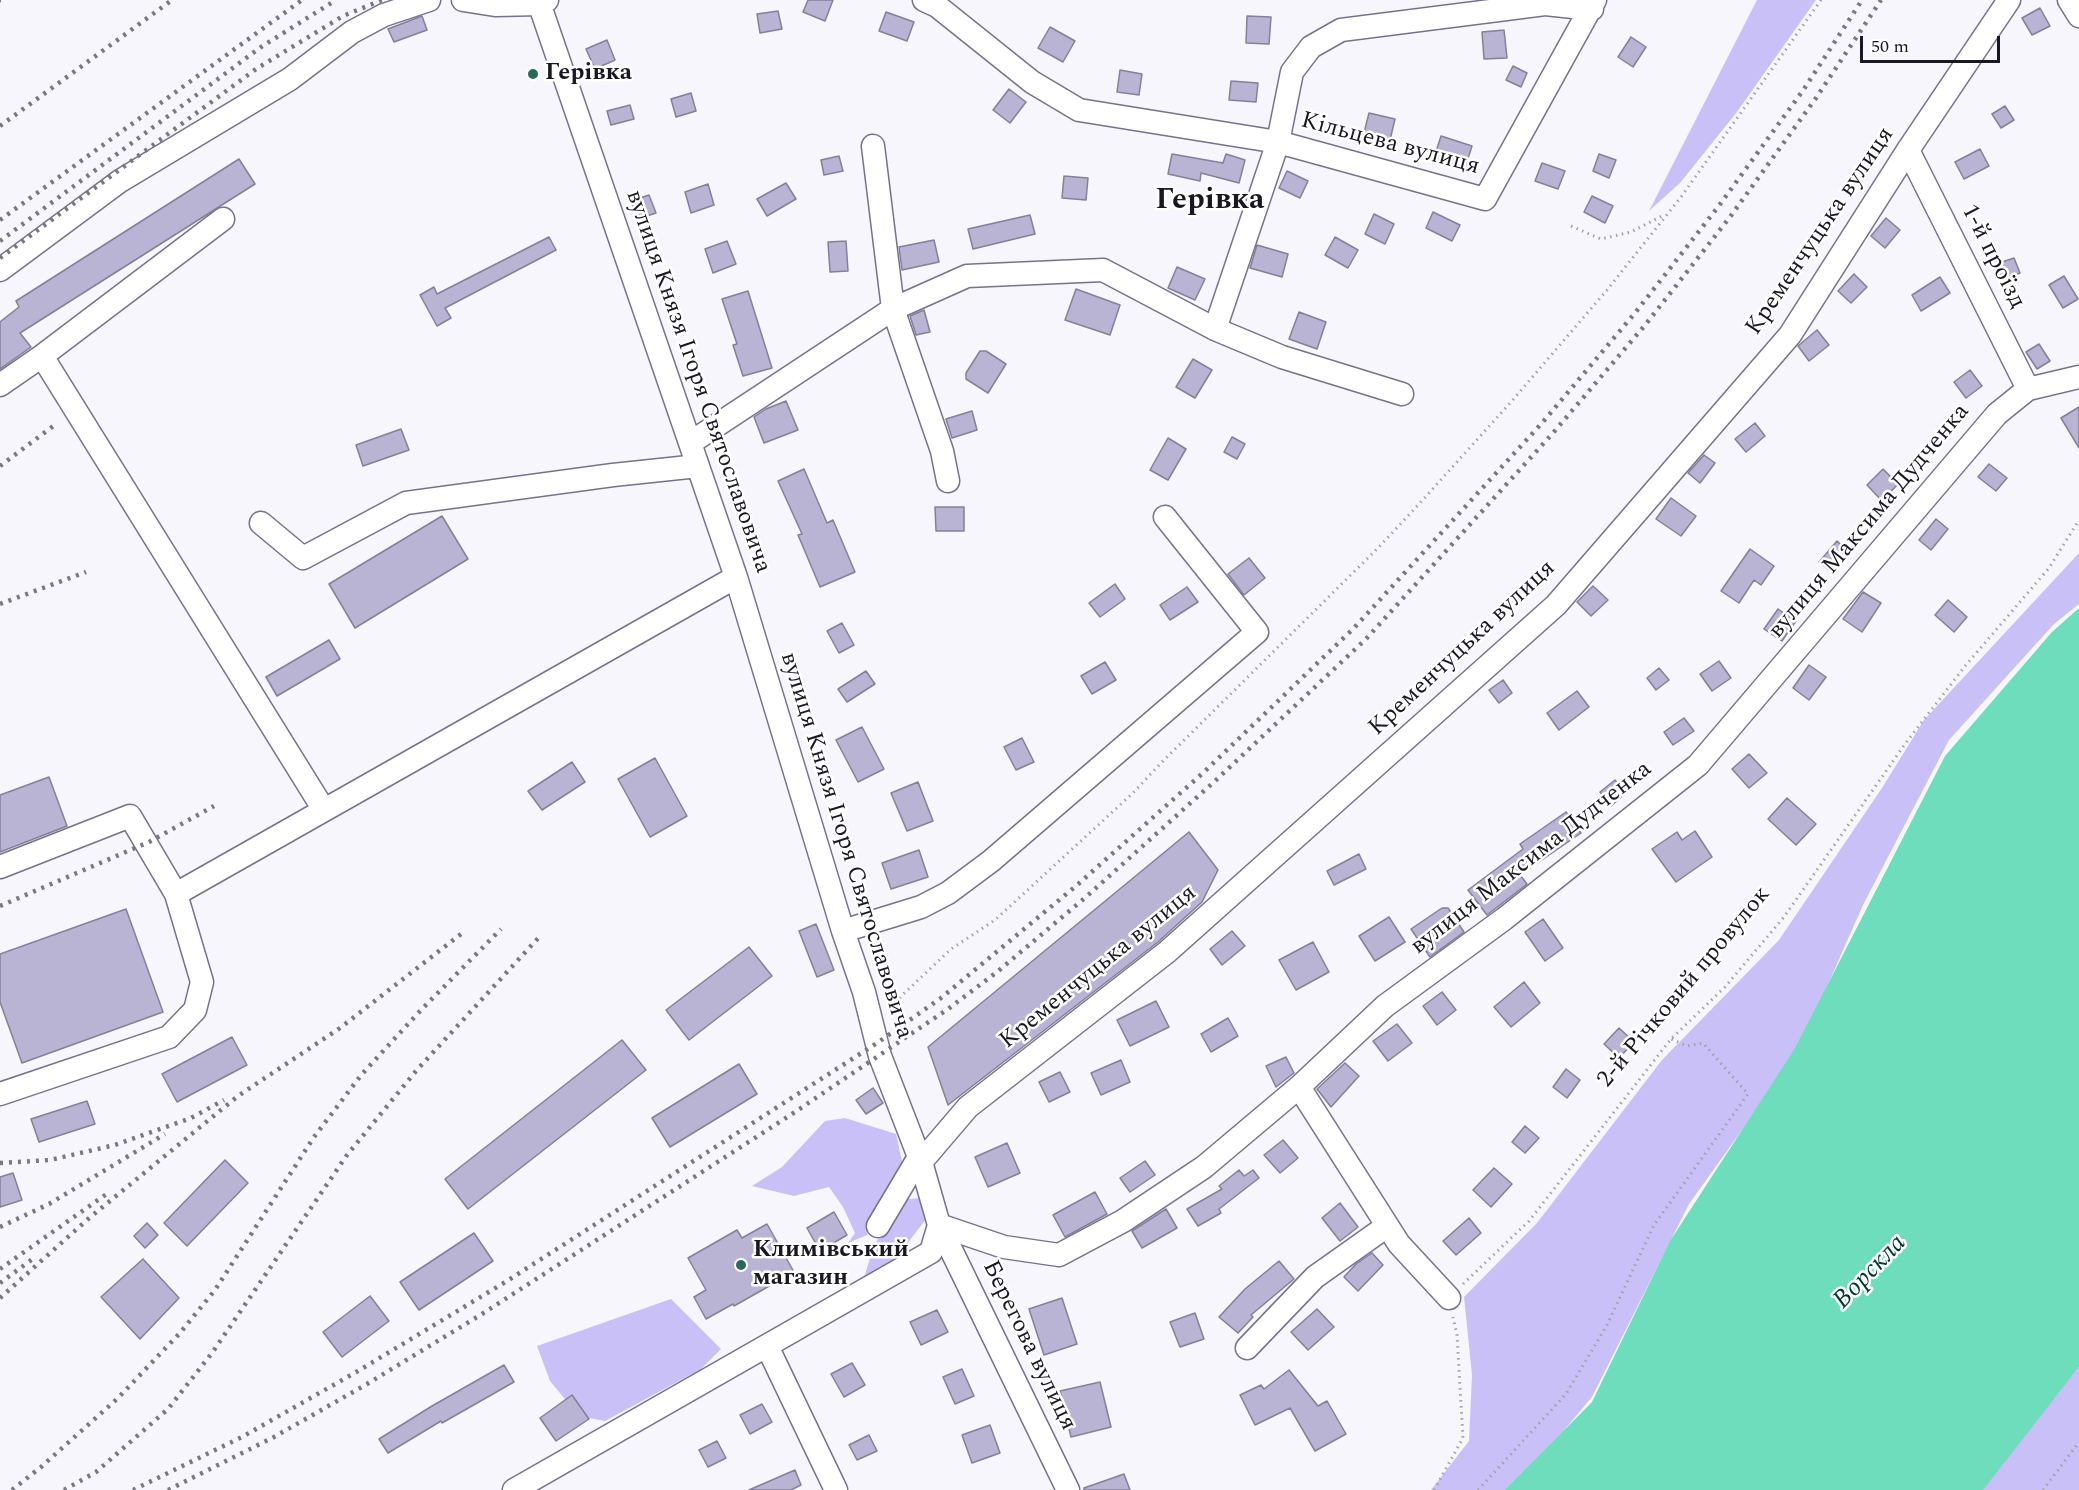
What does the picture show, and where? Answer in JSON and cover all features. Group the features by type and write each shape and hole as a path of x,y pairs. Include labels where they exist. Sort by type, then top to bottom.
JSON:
{"street":[{"path":"0,270 120,181 291,79 352,32 384,15 429,0"},
{"path":"463,0 495,5 542,1"},
{"name":"Кільцева вулиця","path":"924,0 937,6 1032,82 1079,110 1278,142 1485,199 1593,4 1545,4 1341,30 1311,47 1292,72 1278,142"},
{"name":"Кременчуцька вулиця","path":"878,1226 920,1159 968,1107 1167,952 1556,605 1790,335 1908,150 2009,0"},
{"path":"2069,0 2079,16"},
{"name":"вулиця Князя Ігоря Святославовича","path":"542,1 736,577 843,931 864,992 880,1056 920,1159 939,1225"},
{"path":"1215,329 1278,142"},
{"path":"873,146 893,309 942,451 948,482"},
{"name":"1-й проїзд","path":"1908,150 2028,388"},
{"path":"0,385 42,356 222,219"},
{"path":"690,443 893,309 967,276 1103,270 1215,329 1282,357 1402,394"},
{"path":"42,356 324,810"},
{"name":"вулиця Максима Дудченка","path":"939,1225 1004,1247 1059,1255 1123,1221 1204,1167 1299,1087 1385,1006 1504,919 1698,765 1997,414 2028,388 2079,377"},
{"path":"261,523 303,558 406,503 698,466"},
{"path":"843,931 921,907 948,893 991,861 1257,632 1165,517"},
{"path":"176,894 736,577"},
{"path":"0,867 130,816 176,894 202,982 195,1011 169,1037 0,1094"},
{"path":"1299,1087 1399,1244 1449,1298"},
{"path":"514,1490 931,1252 939,1225"},
{"name":"Берегова вулиця","path":"939,1225 1068,1490"},
{"path":"1247,1348 1315,1277 1388,1226"},
{"path":"767,1346 836,1490"}],"path":[{"path":"895,1002 951,949 995,920 1133,793 1406,518 1512,402 1607,290 1681,197 1821,0"},
{"path":"1571,226 1601,239 1631,232 1662,216"},
{"name":"2-й Річковий провулок","path":"1449,1298 1529,1221 1671,1039 1725,987 1784,917 1905,744 1966,665 2049,568 2079,520"},
{"path":"1478,1490 1566,1394 1607,1324 1654,1225 1748,1094 1703,1042 1687,1046 1671,1039"},
{"path":"1434,1490 1463,1438 1457,1335 1449,1298"},
{"path":"2043,1490 2079,1442"}],"shaded area":[{"path":"1757,0 1816,0 1737,112 1680,183 1649,211"},
{"path":"2079,553 2079,604 2054,624 1949,740 1863,905 1798,1052 1689,1204 1592,1397 1514,1490 1431,1490 1469,1441 1472,1375 1464,1297 1537,1223 1662,1060 1779,940 1882,788 1924,720"},
{"path":"845,1118 896,1134 903,1166 867,1235 848,1243 855,1233 843,1207 829,1187 794,1196 752,1186 782,1167 825,1121"},
{"path":"924,1198 926,1219 897,1257 863,1281 874,1245 906,1199"},
{"path":"671,1299 721,1349 701,1369 605,1421 579,1416 550,1381 537,1346"},
{"path":"2079,1367 2079,1490 1979,1490 2063,1387"}],"water":[{"name":"Ворскла","path":"2079,608 2079,1367 1983,1490 1505,1490 1592,1402 1670,1241 1794,1050 1945,756 2052,632"}],"building":[{"path":"808,0 833,0 825,21 803,12"},
{"path":"2040,8 2050,26 2032,35 2022,18"},
{"path":"778,11 782,29 760,33 757,14"},
{"path":"886,12 914,22 907,41 879,31"},
{"path":"422,16 427,30 394,42 388,29"},
{"path":"1247,16 1271,17 1269,44 1246,43"},
{"path":"1050,27 1075,41 1063,62 1038,48"},
{"path":"1504,30 1507,58 1484,59 1482,32"},
{"path":"1631,37 1646,47 1633,67 1618,57"},
{"path":"607,40 615,60 595,69 586,49"},
{"path":"1513,66 1527,73 1521,87 1506,80"},
{"path":"1120,70 1142,74 1139,95 1117,92"},
{"path":"1231,81 1258,83 1256,102 1229,100"},
{"path":"1009,89 1026,102 1010,123 993,110"},
{"path":"691,93 696,111 676,117 671,99"},
{"path":"630,105 634,119 611,125 607,111"},
{"path":"2005,106 2014,120 2001,128 1992,114"},
{"path":"1369,113 1395,119 1390,140 1364,133"},
{"path":"1441,136 1472,146 1464,171 1433,161"},
{"path":"1980,149 1989,166 1964,179 1955,162"},
{"path":"1172,154 1223,163 1226,154 1245,160 1239,183 1201,173 1200,181 1168,174"},
{"path":"1599,154 1616,160 1609,178 1593,171"},
{"path":"839,156 843,171 824,175 821,160"},
{"path":"239,159 255,184 20,333 31,347 0,369 0,322 19,307 16,301"},
{"path":"1542,163 1565,171 1558,189 1535,181"},
{"path":"1287,171 1308,181 1300,198 1279,188"},
{"path":"1064,176 1088,178 1086,200 1062,198"},
{"path":"786,183 796,199 767,216 757,199"},
{"path":"708,184 714,205 691,213 685,192"},
{"path":"649,195 656,213 638,219 631,201"},
{"path":"1592,196 1613,206 1605,223 1584,212"},
{"path":"1433,212 1460,225 1452,241 1426,228"},
{"path":"1374,214 1394,224 1385,244 1365,234"},
{"path":"1030,215 1035,234 973,249 968,229"},
{"path":"1886,218 1900,230 1885,248 1871,236"},
{"path":"549,237 556,250 445,308 451,318 437,326 420,295 434,287 437,294"},
{"path":"1335,237 1358,250 1348,268 1325,255"},
{"path":"934,240 939,262 902,270 899,247"},
{"path":"727,241 736,264 713,273 705,249"},
{"path":"846,241 848,271 830,272 828,242"},
{"path":"1257,245 1288,254 1282,277 1250,268"},
{"path":"2014,258 2020,273 2002,280 1996,264"},
{"path":"1177,267 1205,279 1195,300 1168,288"},
{"path":"1854,274 1867,287 1851,303 1838,291"},
{"path":"2064,276 2078,299 2063,308 2049,285"},
{"path":"1940,277 1950,293 1921,311 1912,295"},
{"path":"1076,289 1120,305 1110,335 1065,320"},
{"path":"748,291 772,368 743,376 733,345 737,344 722,299"},
{"path":"924,310 930,332 916,335 910,316"},
{"path":"1299,312 1326,322 1317,349 1289,339"},
{"path":"1817,330 1829,345 1809,361 1798,346"},
{"path":"2039,344 2050,361 2037,369 2026,352"},
{"path":"980,351 986,351 1006,364 988,393 966,379 966,373"},
{"path":"1193,359 1212,370 1195,398 1176,387"},
{"path":"1970,370 1982,386 1966,398 1954,382"},
{"path":"786,401 798,430 764,443 754,417"},
{"path":"2079,407 2079,448 2061,418"},
{"path":"972,411 977,430 952,438 946,419"},
{"path":"1755,423 1765,436 1746,452 1735,439"},
{"path":"401,429 409,450 363,466 356,445"},
{"path":"1232,437 1245,444 1237,459 1224,452"},
{"path":"1168,438 1186,449 1168,480 1150,470"},
{"path":"1704,455 1715,463 1700,483 1688,473"},
{"path":"1989,464 2007,478 1996,491 1978,477"},
{"path":"804,469 827,523 833,520 855,572 820,587 798,535 802,534 778,481"},
{"path":"1883,469 1898,484 1882,501 1867,485"},
{"path":"1671,498 1696,516 1681,536 1656,519"},
{"path":"935,507 964,507 964,531 936,531"},
{"path":"442,516 468,559 355,628 329,584"},
{"path":"1936,519 1948,529 1931,550 1919,540"},
{"path":"1837,541 1850,553 1833,573 1819,562"},
{"path":"1750,549 1774,566 1761,585 1754,580 1739,603 1721,591"},
{"path":"1249,558 1265,578 1244,595 1228,574"},
{"path":"1115,584 1125,599 1100,617 1089,603"},
{"path":"1593,586 1608,600 1591,616 1577,602"},
{"path":"1187,587 1198,602 1170,620 1160,605"},
{"path":"1863,592 1881,603 1862,632 1843,619"},
{"path":"1948,600 1967,617 1954,632 1935,615"},
{"path":"1778,609 1796,621 1782,641 1764,629"},
{"path":"842,623 854,645 839,653 827,631"},
{"path":"329,640 340,659 277,696 266,677"},
{"path":"1719,661 1731,678 1712,691 1700,674"},
{"path":"1105,662 1116,680 1092,694 1081,676"},
{"path":"1809,665 1826,677 1809,700 1793,688"},
{"path":"1659,668 1669,680 1656,690 1647,678"},
{"path":"866,671 875,684 847,702 838,689"},
{"path":"1503,680 1512,693 1499,703 1489,690"},
{"path":"1577,691 1589,707 1559,730 1547,713"},
{"path":"1684,718 1694,731 1673,745 1664,732"},
{"path":"862,727 884,769 858,782 836,740"},
{"path":"1022,738 1034,762 1016,770 1004,747"},
{"path":"1749,754 1767,773 1749,788 1732,769"},
{"path":"655,758 687,816 650,837 618,779"},
{"path":"572,762 585,782 542,810 528,791"},
{"path":"49,777 67,826 0,852 0,795"},
{"path":"1615,780 1626,793 1611,806 1600,792"},
{"path":"918,782 933,821 907,831 891,793"},
{"path":"1787,798 1816,824 1796,845 1768,819"},
{"path":"1566,812 1581,833 1520,875 1527,884 1487,915 1468,890 1523,849 1520,844"},
{"path":"1695,831 1712,857 1676,882 1652,849 1677,832 1682,840"},
{"path":"1189,832 1218,870 1202,902 1158,942 948,1105 928,1047"},
{"path":"919,850 928,877 891,889 882,863"},
{"path":"1359,854 1366,869 1334,885 1327,871"},
{"path":"1442,908 1448,908 1464,932 1430,957 1411,929"},
{"path":"126,909 163,1012 22,1063 0,1002 0,954"},
{"path":"1389,917 1405,942 1375,961 1359,936"},
{"path":"1543,919 1563,948 1545,961 1525,932"},
{"path":"816,924 834,970 817,977 799,931"},
{"path":"1232,931 1245,946 1222,965 1210,949"},
{"path":"1313,942 1329,972 1296,990 1279,960"},
{"path":"749,947 772,976 689,1040 666,1010"},
{"path":"1524,982 1540,1003 1511,1027 1494,1007"},
{"path":"1442,992 1456,1010 1437,1025 1423,1006"},
{"path":"1156,1001 1169,1027 1130,1046 1117,1020"},
{"path":"1228,1018 1238,1036 1211,1052 1201,1034"},
{"path":"1397,1024 1412,1043 1388,1061 1373,1041"},
{"path":"1619,1028 1634,1042 1619,1058 1604,1044"},
{"path":"232,1037 247,1065 177,1102 162,1074"},
{"path":"622,1040 646,1070 468,1209 445,1179"},
{"path":"1286,1057 1294,1073 1276,1087 1266,1066"},
{"path":"1121,1060 1130,1082 1101,1095 1091,1073"},
{"path":"1345,1063 1359,1076 1331,1107 1317,1089"},
{"path":"739,1064 757,1094 670,1147 652,1118"},
{"path":"1566,1069 1580,1080 1567,1098 1553,1087"},
{"path":"1060,1072 1070,1092 1049,1102 1039,1082"},
{"path":"873,1088 883,1103 866,1114 856,1100"},
{"path":"87,1101 95,1124 39,1142 31,1119"},
{"path":"1525,1126 1539,1138 1525,1153 1512,1142"},
{"path":"1283,1140 1298,1158 1280,1173 1264,1155"},
{"path":"1007,1143 1020,1173 988,1187 975,1157"},
{"path":"225,1160 248,1183 187,1246 164,1223"},
{"path":"1145,1161 1155,1175 1130,1192 1120,1178"},
{"path":"1494,1168 1512,1184 1491,1207 1473,1190"},
{"path":"1239,1170 1244,1176 1253,1170 1259,1178 1219,1209 1221,1213 1198,1226 1187,1209 1222,1189 1219,1186"},
{"path":"13,1173 22,1200 0,1207 0,1177"},
{"path":"1095,1192 1107,1214 1065,1237 1053,1215"},
{"path":"1340,1203 1358,1227 1340,1241 1322,1218"},
{"path":"1166,1209 1177,1228 1142,1248 1132,1231"},
{"path":"834,1212 847,1235 820,1251 807,1228"},
{"path":"1469,1218 1481,1233 1456,1255 1443,1241"},
{"path":"147,1223 158,1235 145,1248 134,1236"},
{"name":"Климівський магазин","path":"767,1224 794,1272 706,1319 694,1297 706,1290 688,1258 737,1230 742,1238"},
{"path":"474,1233 493,1261 419,1310 400,1282"},
{"path":"1372,1253 1383,1265 1358,1291 1344,1277 1356,1264"},
{"path":"143,1259 179,1298 140,1339 101,1297"},
{"path":"1279,1261 1294,1279 1251,1315 1253,1317 1238,1333 1219,1317 1245,1289"},
{"path":"370,1296 389,1321 342,1357 323,1332"},
{"path":"1062,1298 1077,1344 1044,1355 1029,1309"},
{"path":"1317,1309 1334,1327 1308,1350 1291,1332"},
{"path":"937,1310 948,1332 921,1345 910,1322"},
{"path":"1195,1313 1204,1339 1180,1347 1170,1322"},
{"path":"852,1363 865,1385 844,1397 831,1374"},
{"path":"504,1365 514,1382 442,1423 441,1421 388,1453 379,1439"},
{"path":"962,1369 974,1396 955,1404 943,1377"},
{"path":"1289,1370 1318,1406 1327,1401 1346,1434 1315,1451 1290,1408 1255,1425 1240,1395 1261,1385 1264,1389"},
{"path":"1100,1382 1111,1427 1071,1437 1060,1391"},
{"path":"572,1395 589,1419 556,1441 540,1418"},
{"path":"762,1404 772,1422 750,1434 740,1415"},
{"path":"990,1425 1000,1453 972,1463 962,1435"},
{"path":"869,1435 877,1451 857,1460 849,1445"},
{"path":"717,1441 726,1458 708,1467 699,1450"},
{"path":"795,1470 801,1485 791,1490 749,1490"},
{"path":"1124,1474 1130,1490 1084,1490 1084,1488"}],"railway":[{"path":"0,126 172,0"},
{"path":"0,220 302,0"},
{"path":"0,241 261,47 336,0"},
{"path":"0,258 256,69 343,16 382,0"},
{"path":"133,1490 242,1437 358,1371 507,1281 877,1043 941,998 1076,886 1204,772 1354,628 1542,423 1635,313 1718,207 1804,89 1862,0"},
{"path":"168,1490 274,1437 367,1384 482,1314 792,1114 948,1009 997,972 1086,897 1215,781 1366,639 1553,433 1646,324 1730,217 1816,98 1881,0"},
{"path":"0,466 56,424"},
{"path":"0,604 86,572"},
{"path":"0,906 149,842 214,806"},
{"path":"12,1490 117,1399 180,1333 215,1290 314,1137 362,1074 501,929"},
{"path":"0,1298 88,1219 238,1096 340,1028 461,934"},
{"path":"64,1490 96,1472 168,1409 212,1353 347,1155 416,1071 541,935"},
{"path":"0,1163 50,1160 115,1145 191,1118 224,1100"},
{"path":"0,1227 49,1204 165,1134"},
{"path":"0,1269 108,1193"},
{"path":"0,1283 34,1258"}],"place":[{"name":"Герівка","path":"533,74"},
{"name":"Климівський магазин","path":"741,1265"}],"district":[{"name":"Герівка","path":"1210,202"}]}
